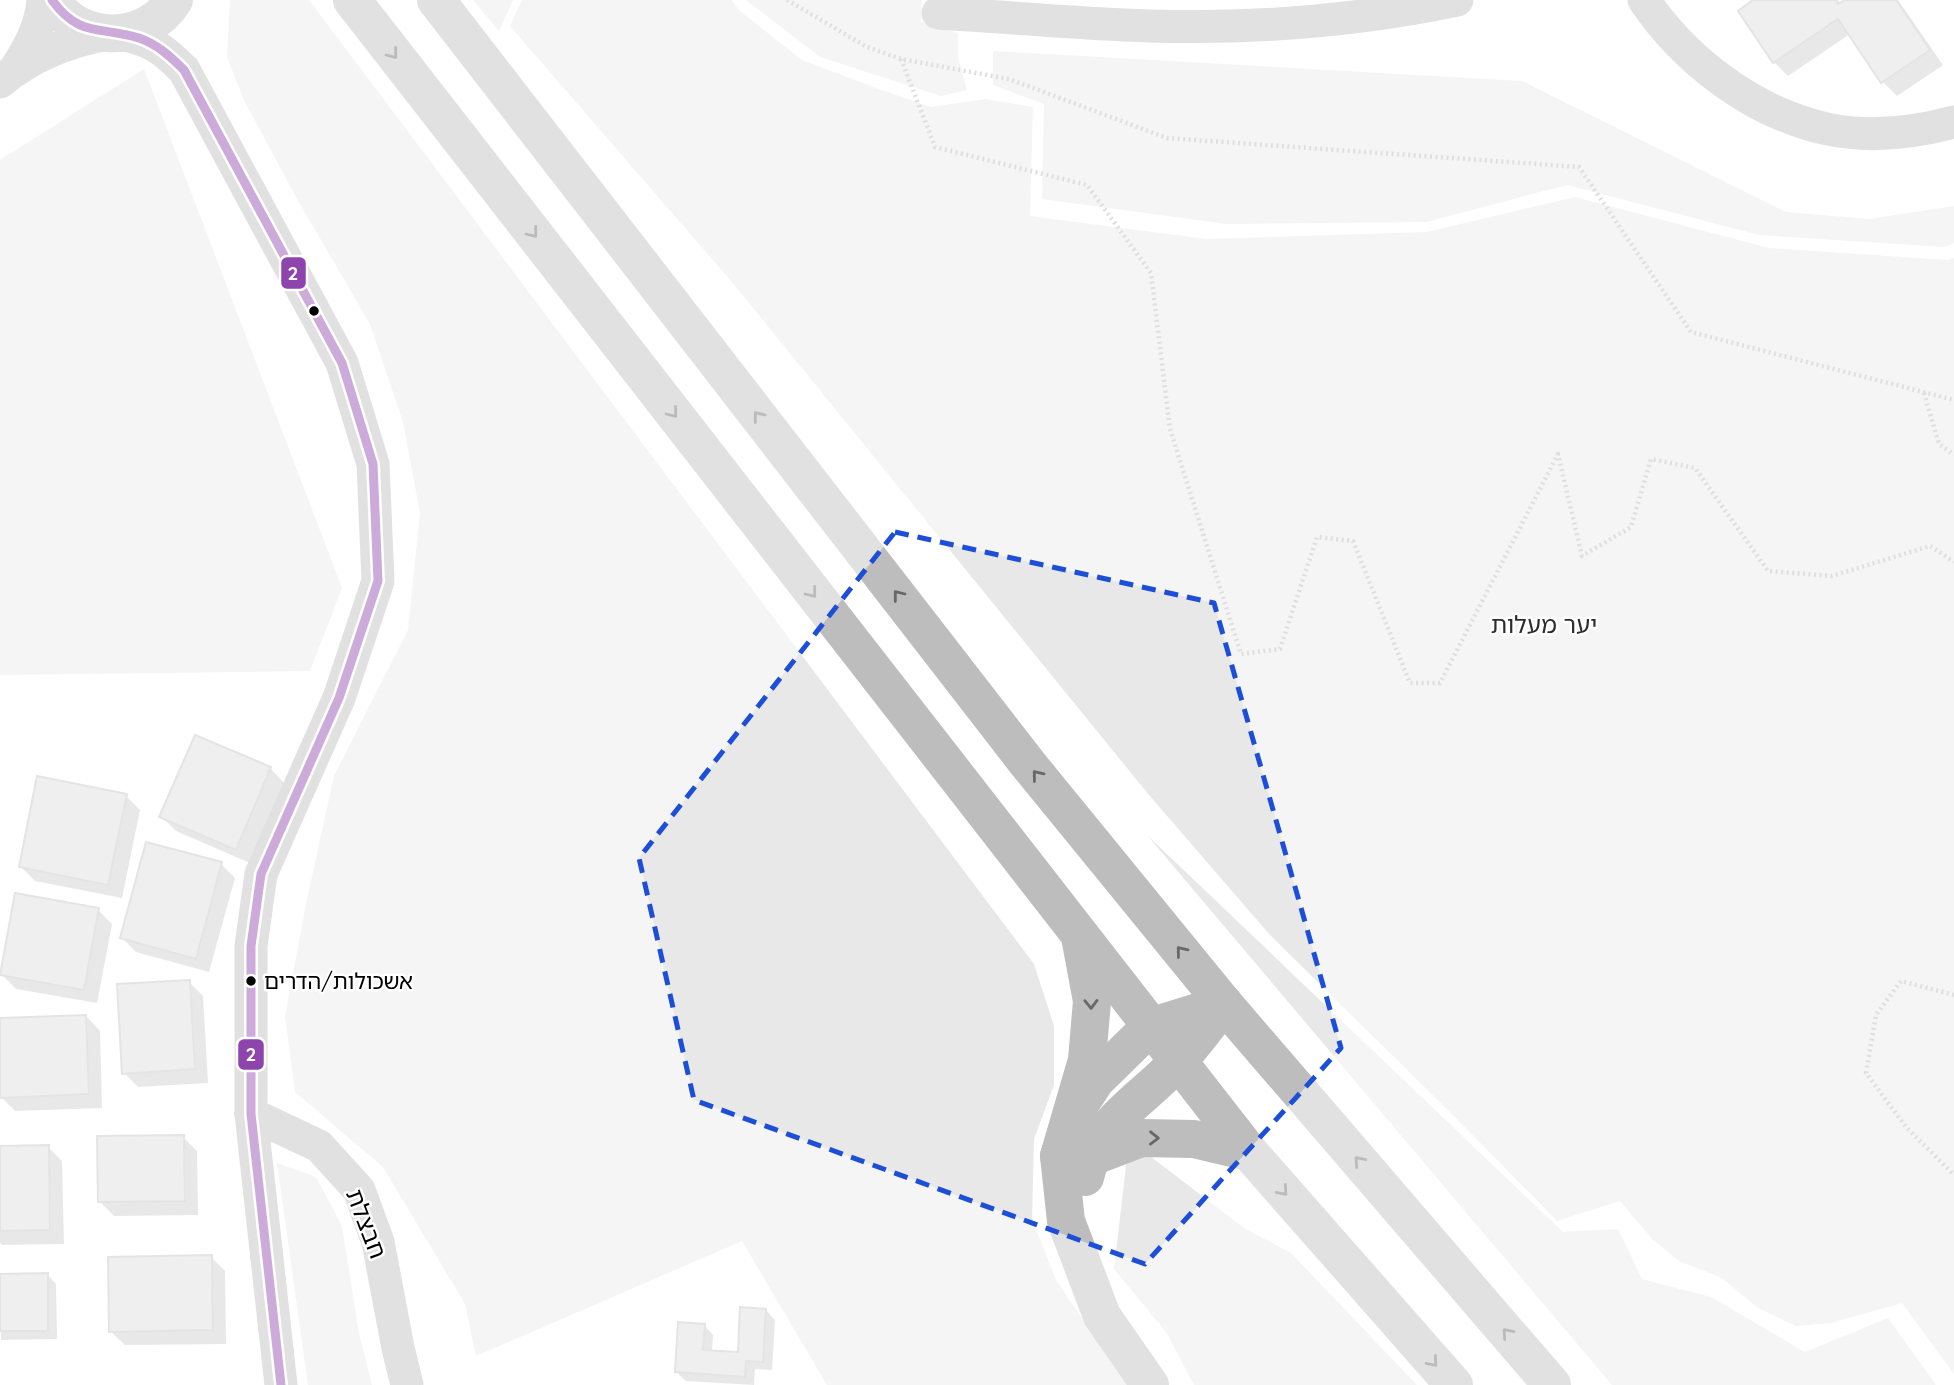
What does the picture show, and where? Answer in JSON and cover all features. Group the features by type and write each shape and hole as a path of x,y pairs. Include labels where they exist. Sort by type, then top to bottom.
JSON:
{"main road":[{"path":"52,0 69,19 87,30 114,34 139,29 156,20 176,0"},
{"path":"352,0 1249,1152 1454,1385"},
{"path":"436,0 1028,764 1224,1004 1552,1385"},
{"path":"1074,1157 1092,1001 1080,937"},
{"path":"1074,1157 1178,1061 1224,1004"},
{"path":"1150,1385 1102,1315 1083,1194 1074,1157 1076,1110 1096,1080 1150,1027 1224,1004"},
{"path":"1074,1157 1140,1138 1194,1139 1249,1152"}],"street":[{"path":"8,75 33,42 42,16 43,0"},
{"path":"176,0 184,70"},
{"path":"938,13 1149,26 1238,26 1369,15 1457,0"},
{"path":"1644,0 1661,25 1717,76 1750,99 1787,117 1829,130 1875,134 1928,129 1954,122"},
{"path":"8,75 77,40 114,34 142,39 164,50 184,70 342,363 373,464 378,581 339,698 261,874 251,946 251,1114 281,1385"},
{"name":"חבצלת","path":"251,1114 319,1146 359,1190 378,1242 407,1385"}],"path":[{"path":"787,0 867,47 901,59 1009,79 1167,138 1578,167 1691,332 1954,400"},
{"path":"901,59 935,147 1087,185 1151,273 1170,429 1241,654 1280,649 1317,537 1353,541 1410,683 1440,683 1558,454 1582,556 1631,527 1651,458 1695,468 1768,571 1832,576 1930,546 1954,562"},
{"path":"1924,392 1939,444 1954,455"},
{"path":"1954,995 1901,981 1876,1015 1866,1073 1906,1127 1954,1175"}],"highlighted area":[{"path":"895,532 1214,603 1341,1048 1145,1264 694,1100 639,858"}],"green space":[{"path":"230,0 309,0 1034,964 1054,1026 1054,1085 1034,1139 1032,1219 1056,1280 1127,1385 827,1385 742,1241 476,1356 465,1304 383,1167 295,1092 285,1016 307,899 334,776 408,630 420,513 403,422 370,324 296,197 244,100 227,57"},
{"path":"473,0 513,0 499,31"},
{"name":"יער מעלות","path":"522,0 731,0 740,11 802,60 876,88 931,107 985,99 1033,107 1030,216 1206,239 1427,232 1575,197 1769,248 1948,260 1954,258 1954,1374 1902,1303 1831,1323 1796,1326 1758,1308 1722,1278 1679,1261 1653,1240 1620,1201 1557,1221 1270,935 1149,795 731,281 510,26"},
{"path":"746,0 922,0 921,22 958,33 958,57 967,90 941,96 820,57"},
{"path":"993,51 1522,81 1786,212 1869,219 1954,206 1954,243 1944,247 1759,235 1567,185 1427,222 1227,224 1042,199 1044,104 993,85"},
{"path":"144,69 342,588 310,671 0,675 0,160"},
{"path":"1147,835 1563,1232 1618,1229 1642,1279 1711,1297 1805,1352 1888,1318 1936,1385 1612,1385"},
{"path":"1129,1140 1244,1228 1291,1253 1417,1385 1194,1385 1166,1332 1114,1269"},
{"path":"277,1163 316,1177 342,1226 359,1334 372,1385 308,1385"}],"building":[{"path":"1753,0 1836,0 1838,4 1845,0 1896,0 1930,50 1881,83 1838,19 1773,63 1738,11"},
{"path":"195,735 271,767 236,850 159,817"},
{"path":"37,776 127,794 108,885 19,867"},
{"path":"146,842 222,862 196,959 120,938"},
{"path":"15,893 99,908 84,990 0,975"},
{"path":"190,980 195,1069 122,1074 117,984"},
{"path":"86,1015 89,1094 0,1098 0,1018"},
{"path":"184,1135 185,1201 98,1202 97,1136"},
{"path":"49,1145 50,1230 0,1231 0,1146"},
{"path":"212,1255 213,1330 109,1332 108,1257"},
{"path":"48,1273 48,1331 0,1331 0,1274"},
{"path":"740,1307 766,1309 763,1362 746,1361 745,1377 675,1372 678,1322 705,1324 703,1350 738,1352"}],"transit line":[{"name":"2","path":"52,0 62,12 81,26 139,38 163,51 184,70 342,363 373,464 378,581 339,698 261,874 251,946 251,1114 281,1385"}],"place":[{"name":"אשכולות/הדרים","path":"251,981"}]}
